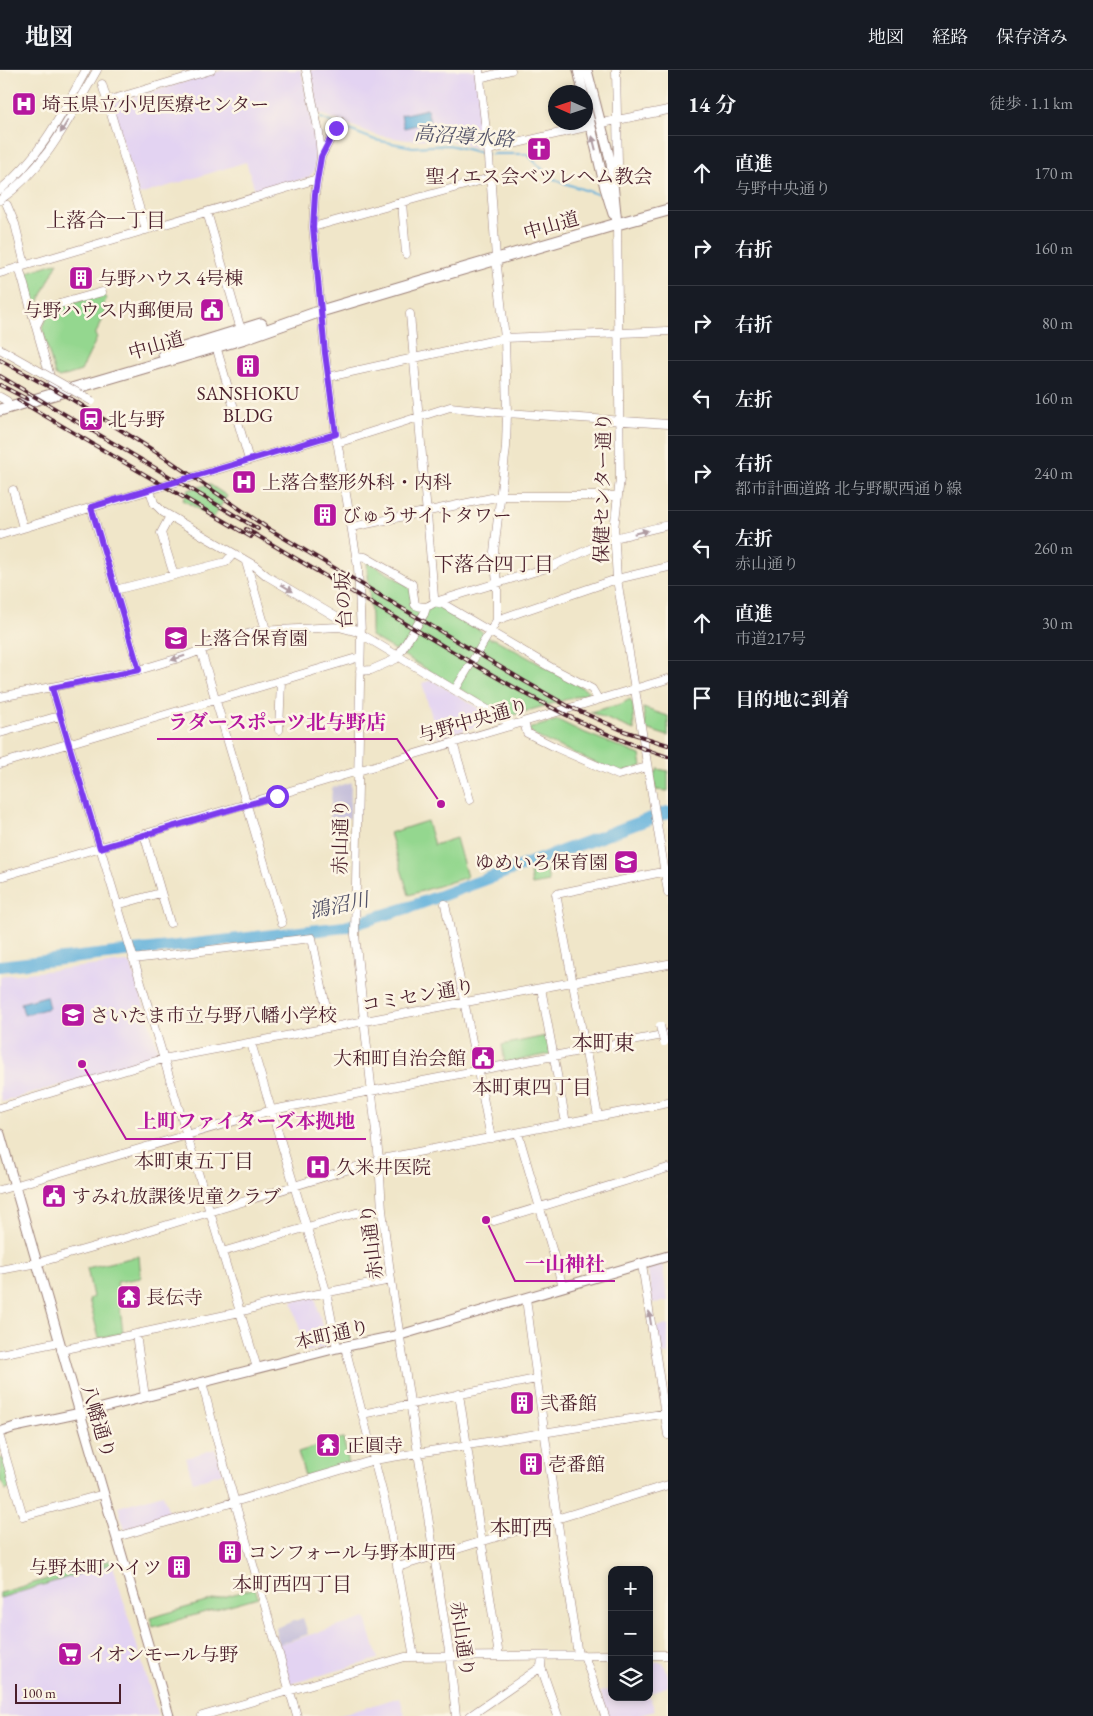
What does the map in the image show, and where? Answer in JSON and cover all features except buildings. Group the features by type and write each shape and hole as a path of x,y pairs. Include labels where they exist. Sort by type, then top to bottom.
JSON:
{"highway":[{"name":"中山道","path":"2,403 216,346 321,311 496,258 664,212"},
{"name":"中山道","path":"54,390 241,330 304,313 321,311"}],"main road":[{"path":"578,70 581,85"},
{"path":"587,70 611,163 617,224"},
{"path":"591,130 605,188 617,224"},
{"name":"八幡通り","path":"0,1134 169,1716"},
{"name":"本町通り","path":"1,1431 400,1335 668,1256"}],"street":[{"path":"0,190 40,150 86,70"},
{"path":"54,390 36,326 15,224 3,202 50,150 97,70"},
{"path":"306,70 319,133 321,157 313,210 321,311 337,443 352,527 501,496 618,496"},
{"path":"455,690 497,620 497,584 494,552 501,496 507,413 505,338 496,258 489,153 480,74 511,70"},
{"path":"616,70 618,164"},
{"path":"107,101 209,71"},
{"path":"102,84 146,230"},
{"path":"602,123 668,110"},
{"path":"321,157 338,124"},
{"path":"489,153 575,130"},
{"path":"313,227 490,178"},
{"path":"0,273 22,264 146,230 317,179"},
{"path":"402,202 406,254"},
{"path":"207,212 241,330"},
{"name":"保健センター通り","path":"617,224 620,422 620,479 614,538 617,579 656,824 666,872"},
{"path":"36,326 45,308 102,292"},
{"path":"410,314 435,602"},
{"path":"328,377 505,338 668,331"},
{"path":"216,346 249,460"},
{"path":"0,350 92,401"},
{"path":"337,443 450,407 620,422 668,424"},
{"path":"0,534 336,434"},
{"path":"13,490 23,528"},
{"path":"150,490 156,506 170,516 398,657 513,725"},
{"path":"91,507 139,670"},
{"path":"170,516 161,532 174,575"},
{"path":"360,672 371,670 398,657 426,608 435,602 550,567 614,538 668,525"},
{"name":"台の坂","path":"352,527 356,556 361,633 360,672"},
{"path":"115,590 226,562 233,554"},
{"path":"356,556 365,556 412,584 415,605 426,608"},
{"path":"246,562 266,630"},
{"path":"497,620 617,579 668,567"},
{"path":"435,602 443,604 550,667 592,689 598,699"},
{"path":"0,697 139,670 201,651 229,639 266,630 339,627 361,633"},
{"path":"201,651 282,923"},
{"path":"0,764 360,657"},
{"name":"赤山通り","path":"360,672 354,931 379,1160 382,1210 391,1280 450,1656 456,1716"},
{"name":"与野中央通り","path":"0,877 247,805 668,678"},
{"path":"279,730 281,681"},
{"path":"52,688 257,1368"},
{"path":"0,733 60,716"},
{"path":"524,722 527,733 618,775 647,767"},
{"path":"453,743 470,800"},
{"path":"144,834 170,923"},
{"path":"598,1116 556,894 666,872 668,892"},
{"path":"117,905 160,893"},
{"path":"445,904 491,1138"},
{"path":"133,958 312,938 330,1027"},
{"name":"コミセン通り","path":"0,1108 163,1059 668,964"},
{"path":"541,988 566,1123"},
{"path":"660,1026 664,1042"},
{"path":"0,1190 272,1110 668,1034"},
{"path":"251,1043 362,1414 398,1566 414,1657"},
{"path":"0,1270 36,1263 379,1160 668,1103"},
{"path":"518,1133 563,1287"},
{"path":"494,1221 668,1168"},
{"path":"222,1252 356,1213 382,1210"},
{"path":"642,1264 668,1435"},
{"path":"0,1354 136,1334 240,1312 271,1302 391,1280"},
{"path":"526,1298 544,1434 581,1655 605,1716"},
{"path":"136,1334 145,1397"},
{"path":"658,1370 668,1368"},
{"path":"362,1414 536,1379"},
{"path":"202,1382 234,1502 298,1716"},
{"path":"459,1394 499,1656"},
{"path":"116,1537 374,1460 666,1413"},
{"path":"1,1431 23,1516 104,1494"},
{"path":"398,1566 668,1485"},
{"path":"202,1716 397,1658 608,1655"},
{"path":"653,1655 668,1655"},
{"path":"542,1656 541,1667 558,1716"},
{"path":"470,1716 541,1667"}],"shaded area":[{"path":"224,70 301,70 316,139 315,170 309,177 256,193 246,162 139,195 112,106 114,103"},
{"path":"310,70 477,70 485,148 482,149 444,139 407,140 376,135 318,113"},
{"path":"432,680 493,717 492,722 438,738 422,683"},
{"path":"351,782 350,818 330,817 332,788"},
{"name":"さいたま市立与野八幡小学校","path":"126,962 131,964 159,1053 157,1057 2,1102 0,1094 0,976"},
{"path":"662,1264 668,1301 652,1303 648,1271 650,1268"},
{"path":"315,1296 327,1347 306,1352 292,1301"},
{"path":"668,1325 668,1354 661,1355 656,1327"},
{"path":"215,1449 223,1473 193,1482 186,1458"},
{"path":"163,1494 170,1517 125,1530 118,1507"},
{"name":"イオンモール与野","path":"111,1559 158,1716 0,1716 0,1593"},
{"path":"303,1618 308,1634 279,1644 275,1628"},
{"path":"366,1618 378,1659 290,1684 279,1644"},
{"path":"653,1662 663,1662 668,1675 668,1686 653,1692"},
{"path":"608,1689 608,1701 651,1701 655,1711 636,1716 609,1716 600,1692"},
{"path":"400,1697 405,1716 338,1716"}],"green space":[{"path":"58,262 37,305 42,308 37,317 25,273"},
{"path":"101,294 107,298 102,307 106,313 95,335 97,338 81,371 59,378 55,375 42,327 51,310"},
{"path":"209,484 227,496 213,518 183,500 188,490"},
{"path":"367,561 407,585 411,590 414,608 438,605 481,631 490,639 495,639 588,691 588,693 507,717 371,636"},
{"path":"630,699 633,704 634,730 590,712 621,704"},
{"path":"643,708 668,716 668,736 646,729"},
{"path":"558,720 640,755 642,766 619,773 537,737 528,729"},
{"path":"658,769 668,771 668,791 656,790 653,774"},
{"path":"427,821 434,845 456,838 467,877 409,895 390,833"},
{"path":"546,868 549,882 532,885 530,873"},
{"path":"546,1036 549,1038 550,1054 505,1063 502,1045"},
{"path":"139,1256 141,1278 117,1282 123,1333 99,1338 89,1299 93,1297 87,1268"},
{"path":"343,1438 349,1464 305,1476 298,1452"},
{"path":"4,1458 13,1487 6,1490 0,1480 0,1459"},
{"path":"111,1560 112,1564 0,1598 0,1593"},
{"path":"255,1588 258,1597 153,1627 150,1618"}],"water":[{"path":"427,109 430,122 404,128 401,115"},
{"path":"46,996 49,1008 24,1015 21,1003"}],"waterway":[{"name":"高沼導水路","path":"321,118 335,124"},
{"name":"高沼導水路","path":"339,126 375,140 413,147 449,145 487,154"},
{"name":"高沼導水路","path":"492,154 527,154 550,177 597,194"},
{"name":"鴻沼川","path":"0,966 345,927 413,906 668,812"}],"railway":[{"path":"0,360 73,400 167,459 269,529 524,681 568,706 624,731 668,745"},
{"path":"0,376 258,529"},
{"path":"0,385 27,399"},
{"path":"18,400 251,537"},
{"path":"246,529 463,658 548,706 607,734 668,757"}],"place":[{"name":"埼玉県立小児医療センター","path":"24,104"},
{"name":"聖イエス会ベツレヘム教会","path":"539,149"},
{"name":"与野ハウス 4号棟","path":"81,278"},
{"name":"与野ハウス内郵便局","path":"212,310"},
{"name":"SANSHOKU BLDG","path":"248,366"},
{"name":"北与野","path":"91,419"},
{"name":"上落合整形外科・内科","path":"244,482"},
{"name":"びゅうサイトタワー","path":"325,515"},
{"name":"上落合保育園","path":"176,638"},
{"name":"ラダースポーツ北与野店","path":"441,804"},
{"name":"ゆめいろ保育園","path":"626,862"},
{"name":"さいたま市立与野八幡小学校","path":"73,1015"},
{"name":"大和町自治会館","path":"483,1058"},
{"name":"上町ファイターズ本拠地","path":"82,1064"},
{"name":"久米井医院","path":"318,1167"},
{"name":"すみれ放課後児童クラブ","path":"54,1196"},
{"name":"一山神社","path":"486,1220"},
{"name":"長伝寺","path":"129,1297"},
{"name":"弐番館","path":"522,1403"},
{"name":"正圓寺","path":"328,1445"},
{"name":"壱番館","path":"531,1464"},
{"name":"コンフォール与野本町西","path":"230,1552"},
{"name":"与野本町ハイツ","path":"179,1567"},
{"name":"イオンモール与野","path":"70,1654"}],"district":[{"name":"上落合一丁目","path":"106,220"},
{"name":"下落合四丁目","path":"494,564"},
{"name":"本町東","path":"603,1043"},
{"name":"本町東四丁目","path":"532,1087"},
{"name":"本町東五丁目","path":"194,1161"},
{"name":"本町西","path":"521,1528"},
{"name":"本町西四丁目","path":"292,1584"}],"route":[{"path":"277,796 100,848 52,688 139,670 91,507 336,434 325,353 313,227 313,210 321,157 336,128"}]}
